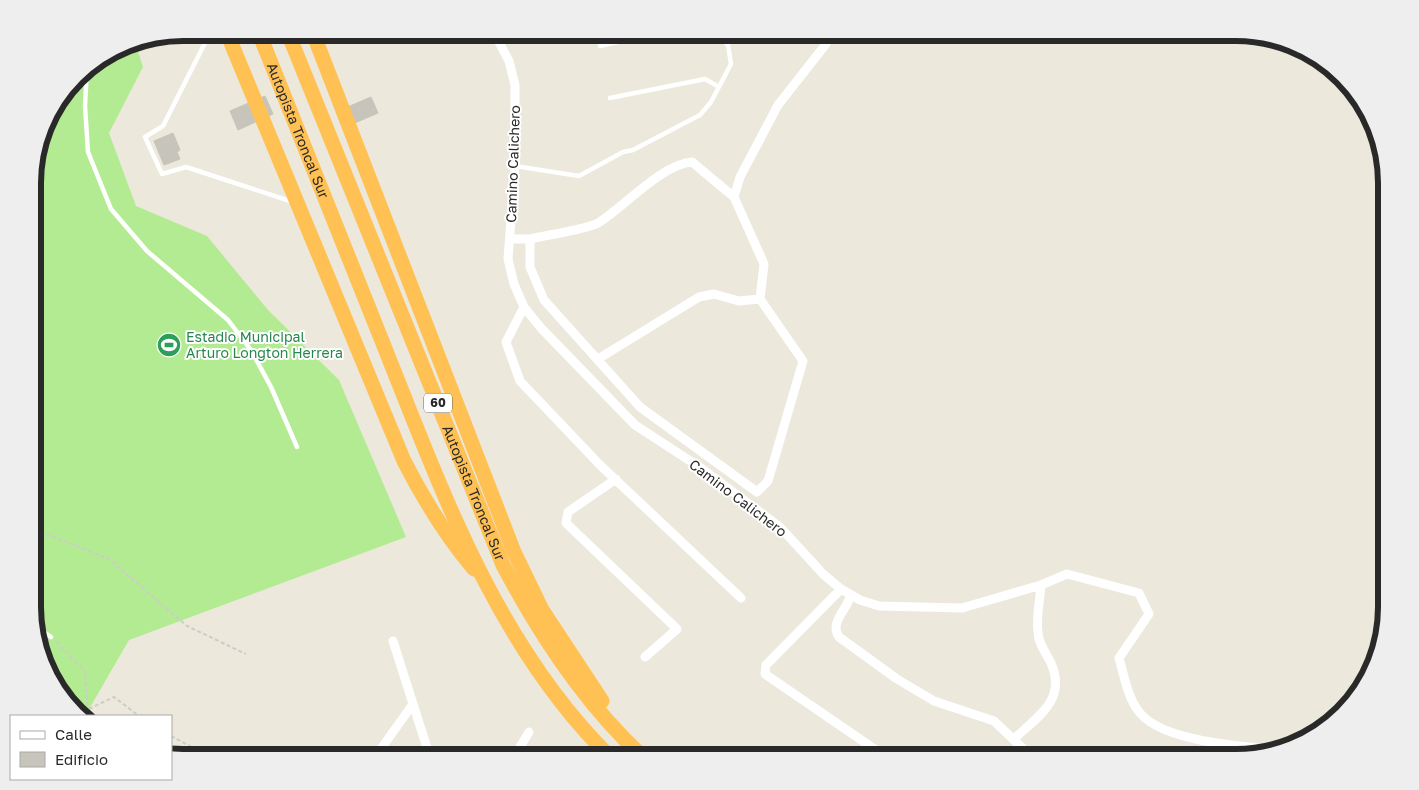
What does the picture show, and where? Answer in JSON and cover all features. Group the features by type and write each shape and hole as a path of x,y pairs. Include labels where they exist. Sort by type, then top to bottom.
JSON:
{"highway":[{"path":"231,41 404,461 424,499 454,545 488,586"},
{"name":"Autopista Troncal Sur","path":"263,41 434,472 488,586 539,673 575,719 602,749"},
{"name":"Autopista Troncal Sur","path":"292,41 503,565 531,616 563,665 597,708 635,749"},
{"path":"316,41 514,552 542,610 636,749"}],"street":[{"name":"Camino Calichero","path":"499,41 509,61 515,85 510,271 524,307 541,328 635,425 701,468 780,527 823,574 841,589 879,606 962,608 1041,586 1067,574 1139,593 1149,614 1119,658 1133,702 1141,715 1152,725 1168,731 1224,745 1251,747"},
{"path":"734,197 740,177 778,105 827,41"},
{"path":"510,239 530,239 597,224 642,189 685,163 692,162 734,197 764,264 760,299 803,361 768,481 757,492 640,407 544,300 530,268 530,239"},
{"path":"598,359 699,297 714,294 739,301 760,299"},
{"path":"524,307 506,342 520,381 616,480 741,598"},
{"path":"616,480 568,512 566,523 677,629 645,657"},
{"path":"1014,738 1050,704 1056,693 1054,670 1040,644 1038,632 1041,586"},
{"path":"841,589 766,665 765,674 873,748"},
{"path":"851,595 845,610 836,623 835,631 839,637 897,679 934,701 994,721 1024,748"},
{"path":"393,642 427,749"},
{"path":"381,749 413,704"},
{"path":"519,749 529,732"}],"lane":[{"path":"206,41 163,126 145,138 162,174 186,167 296,203"},
{"path":"600,46 621,41"},
{"path":"514,166 579,176 623,152 633,150 700,115 711,102 731,64 728,45 725,41"},
{"path":"86,79 85,106 88,152 111,209 147,251 234,328 251,350 267,380 297,447"},
{"path":"610,98 705,79 718,87"},
{"path":"43,632 51,637"}],"path":[{"path":"41,533 108,559 187,626 246,654"},
{"path":"51,637 84,671 88,713"},
{"path":"89,709 114,697 138,715"},
{"path":"172,737 194,749"}],"green space":[{"name":"Estadio Municipal Arturo Longton Herrera","path":"137,49 143,67 109,133 136,206 207,236 268,310 339,380 406,537 129,640 87,712 76,701 56,670 46,644 42,626 41,183 42,164 46,146 52,129 65,104 89,76 112,60"}],"building":[{"path":"265,96 273,114 238,130 230,111"},
{"path":"371,97 378,113 343,128 336,112"},
{"path":"173,133 180,150 177,152 180,159 164,165 154,141"}],"place":[{"name":"Estadio Municipal Arturo Longton Herrera","path":"169,345"}]}
